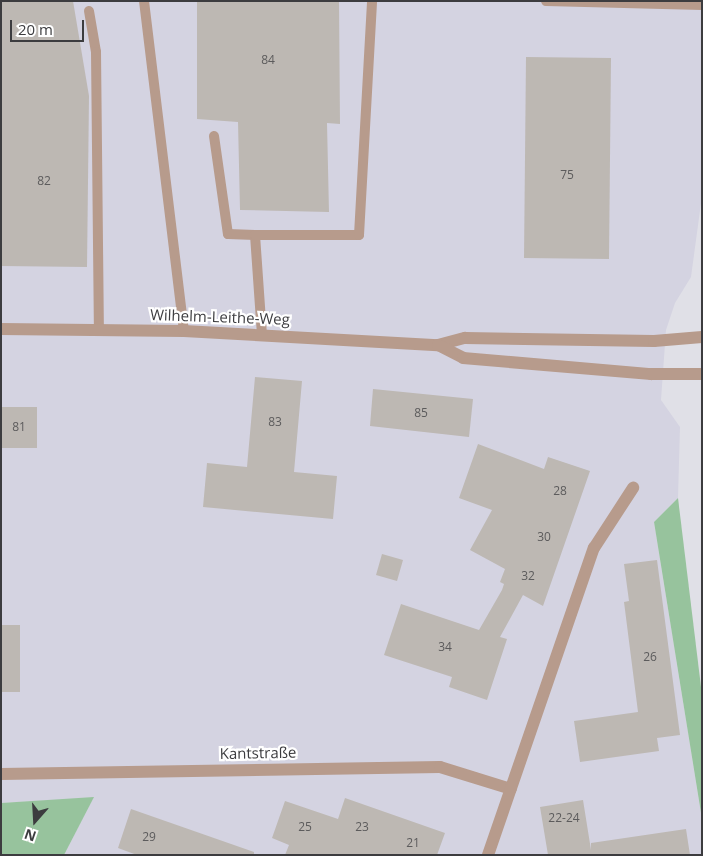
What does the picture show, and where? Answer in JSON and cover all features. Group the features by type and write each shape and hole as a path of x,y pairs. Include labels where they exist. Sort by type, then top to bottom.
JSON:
{"street":[{"name":"Wilhelm-Leithe-Weg","path":"1,328 184,331 438,346 465,338 654,341 702,337"},
{"name":"Wilhelm-Leithe-Weg","path":"438,346 463,358 652,374 702,374"},
{"path":"488,855 594,548 632,488"},
{"name":"Kantstraße","path":"1,774 440,767 511,789"}],"lane":[{"path":"144,1 184,331"},
{"path":"214,136 228,234 359,235 372,1"},
{"path":"546,1 702,5"},
{"path":"90,11 96,52 99,329"},
{"path":"255,235 262,335"}],"shaded area":[{"path":"1,1 702,1 702,196 691,277 675,303 666,330 661,400 680,427 678,498 654,522 702,819 702,855 64,855 93,798 1,803"}],"green space":[{"path":"678,498 702,695 702,819 654,522"},
{"path":"94,797 64,855 1,855 1,803"}],"building":[{"path":"1,1 73,1 89,96 87,267 1,266"},
{"path":"197,1 339,1 340,124 327,123 329,212 240,210 238,122 197,119"},
{"path":"526,57 611,58 609,259 524,258"},
{"path":"255,377 302,381 294,472 337,476 333,519 203,507 207,463 247,467"},
{"path":"373,389 473,399 469,437 370,426"},
{"path":"1,407 37,407 37,448 1,448"},
{"path":"478,444 544,469 548,457 590,471 543,606 523,595 500,637 507,639 487,700 449,687 452,677 384,655 401,604 479,630 502,590 504,584 500,582 505,569 470,550 492,510 459,498"},
{"path":"382,554 403,560 397,581 376,575"},
{"path":"657,560 680,735 657,738 659,751 580,762 574,721 638,712 624,602 629,601 624,564"},
{"path":"1,625 20,625 20,692 1,692"},
{"path":"345,798 445,833 437,855 285,855 289,845 272,838 285,801 338,819"},
{"path":"583,800 591,850 591,843 686,829 690,855 548,855 540,807"},
{"path":"131,809 254,852 254,855 137,855 118,848"}]}
